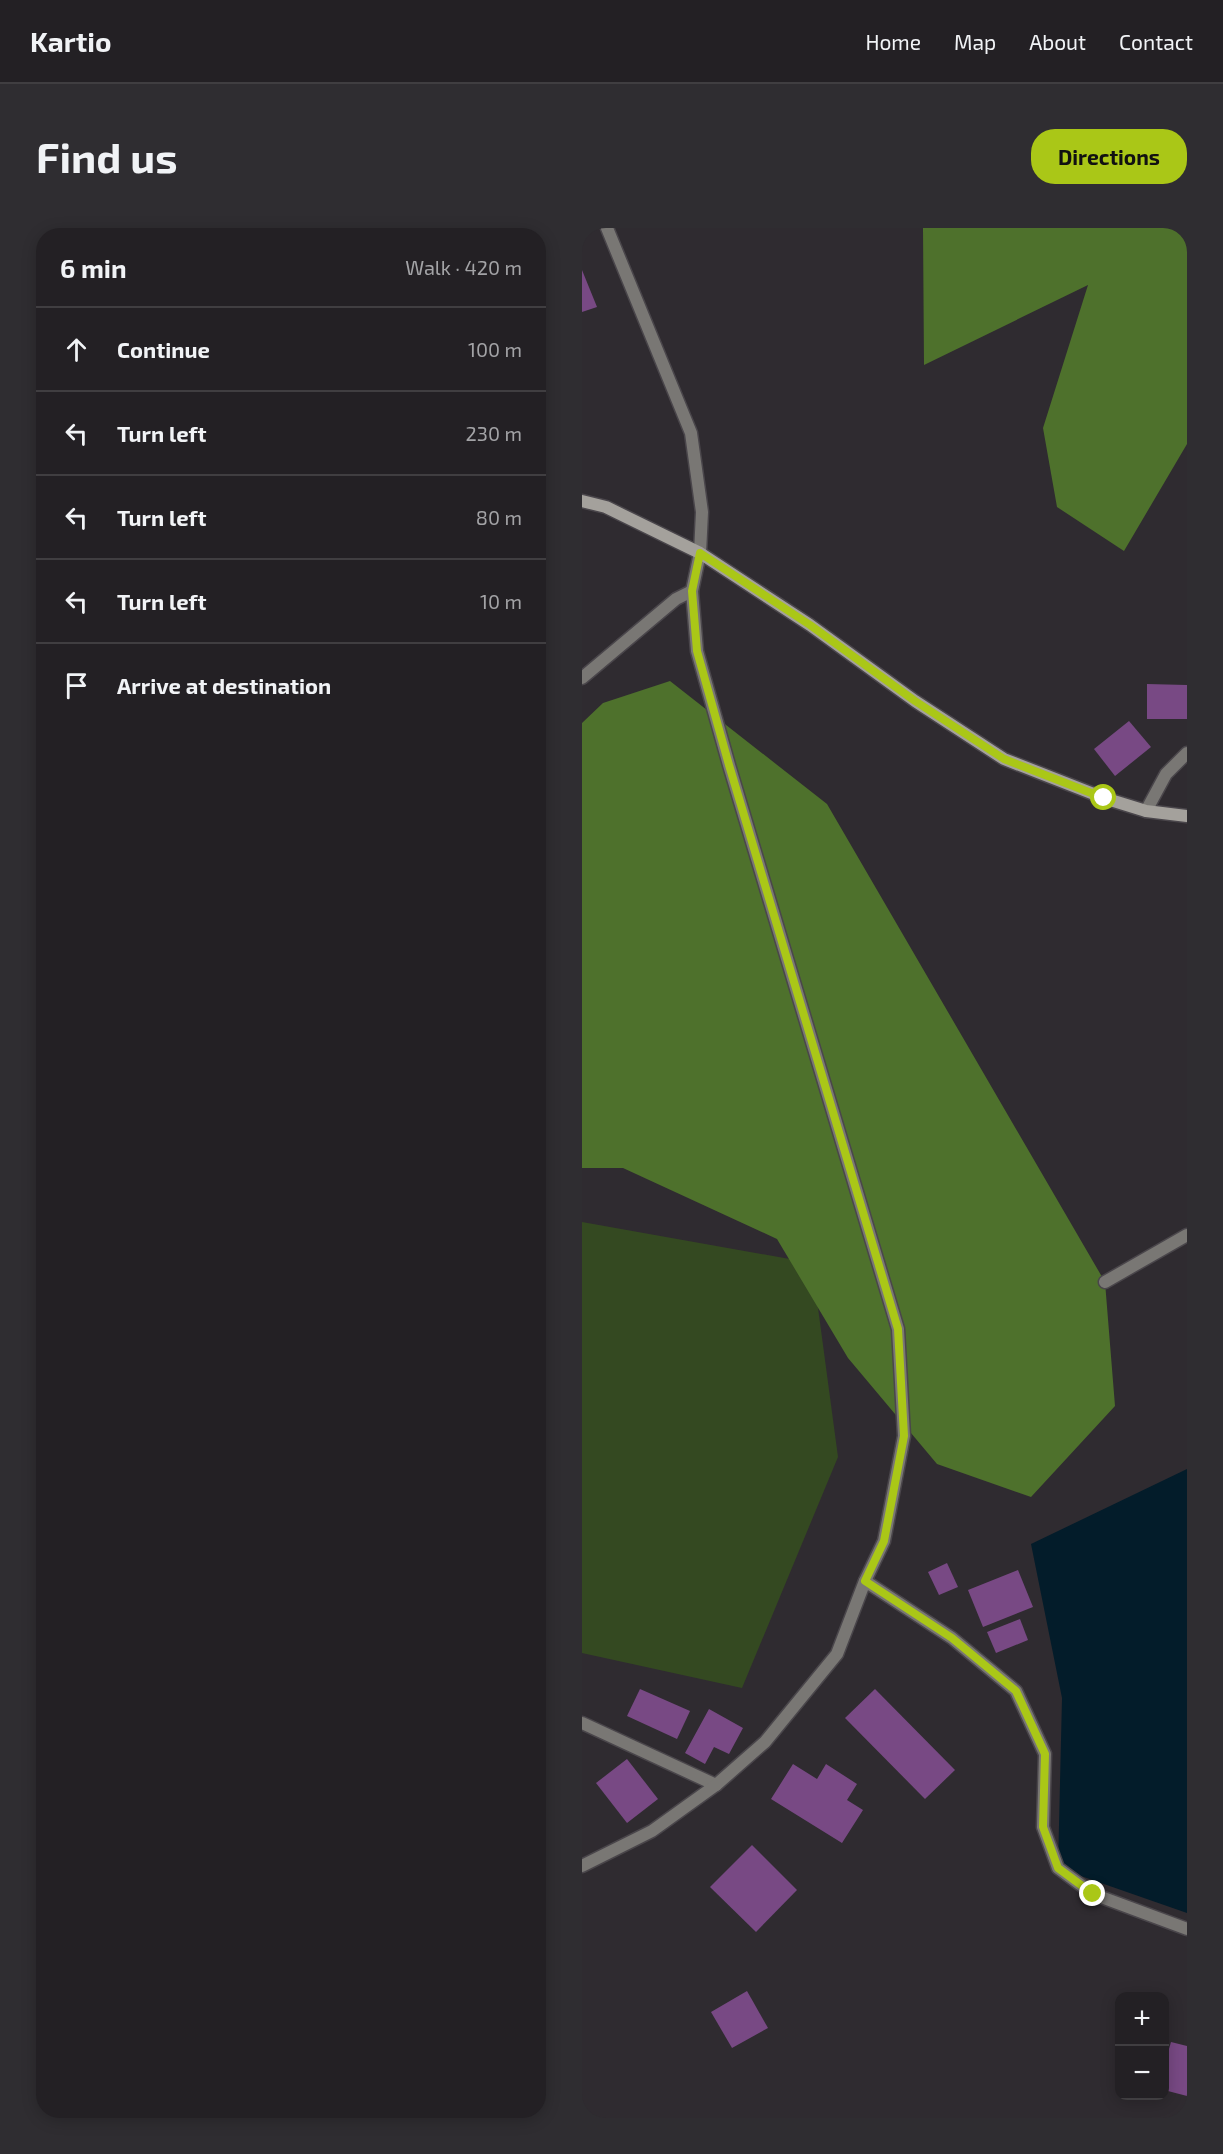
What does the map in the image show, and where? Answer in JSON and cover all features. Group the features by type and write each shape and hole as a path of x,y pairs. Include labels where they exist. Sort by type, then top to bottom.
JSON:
{"street":[{"path":"582,1866 652,1832 716,1785 765,1742 837,1654 865,1581 884,1541 904,1436 898,1329 732,777 697,651 692,591 700,553 702,512 691,433 607,228"},
{"path":"582,501 606,507 700,553 810,625 915,701 1004,759 1104,798 1146,811 1187,816"},
{"path":"582,678 676,600 692,591"},
{"path":"1146,811 1166,774 1187,753"},
{"path":"1105,1282 1187,1234"},
{"path":"865,1581 952,1638 1016,1691 1045,1754 1043,1827 1058,1868 1093,1894 1187,1929"},
{"path":"582,1723 716,1785"}],"green space":[{"path":"923,228 1187,228 1187,444 1124,551 1057,507 1043,428 1088,285 924,365"},
{"path":"670,681 827,804 1105,1282 1115,1406 1031,1497 937,1464 848,1358 777,1239 623,1168 582,1168 582,723 603,703"},
{"path":"582,1222 812,1263 838,1457 742,1688 582,1653"}],"water":[{"path":"1187,1469 1187,1913 1058,1868 1062,1698 1031,1544"}],"building":[{"path":"582,270 597,307 582,312"},
{"path":"1147,684 1187,685 1187,719 1147,719"},
{"path":"1129,721 1151,747 1115,776 1094,749"},
{"path":"947,1563 958,1587 939,1595 928,1572"},
{"path":"1018,1570 1033,1607 983,1627 968,1590"},
{"path":"1020,1619 1028,1640 996,1653 987,1632"},
{"path":"640,1689 690,1711 677,1739 627,1716"},
{"path":"875,1689 955,1770 925,1799 845,1718"},
{"path":"709,1709 743,1728 729,1754 714,1747 705,1764 685,1753"},
{"path":"627,1759 658,1799 627,1823 596,1783"},
{"path":"793,1764 817,1779 826,1764 857,1784 847,1800 863,1810 842,1843 771,1799"},
{"path":"752,1845 797,1890 756,1932 710,1887"},
{"path":"747,1991 768,2028 732,2048 711,2012"},
{"path":"1171,2042 1187,2046 1187,2096 1169,2091"}],"route":[{"path":"1093,1894 1058,1868 1043,1827 1045,1754 1016,1691 952,1638 865,1581 884,1541 904,1436 898,1329 697,651 692,591 700,553 810,625 915,701 1004,759 1104,798"}]}
